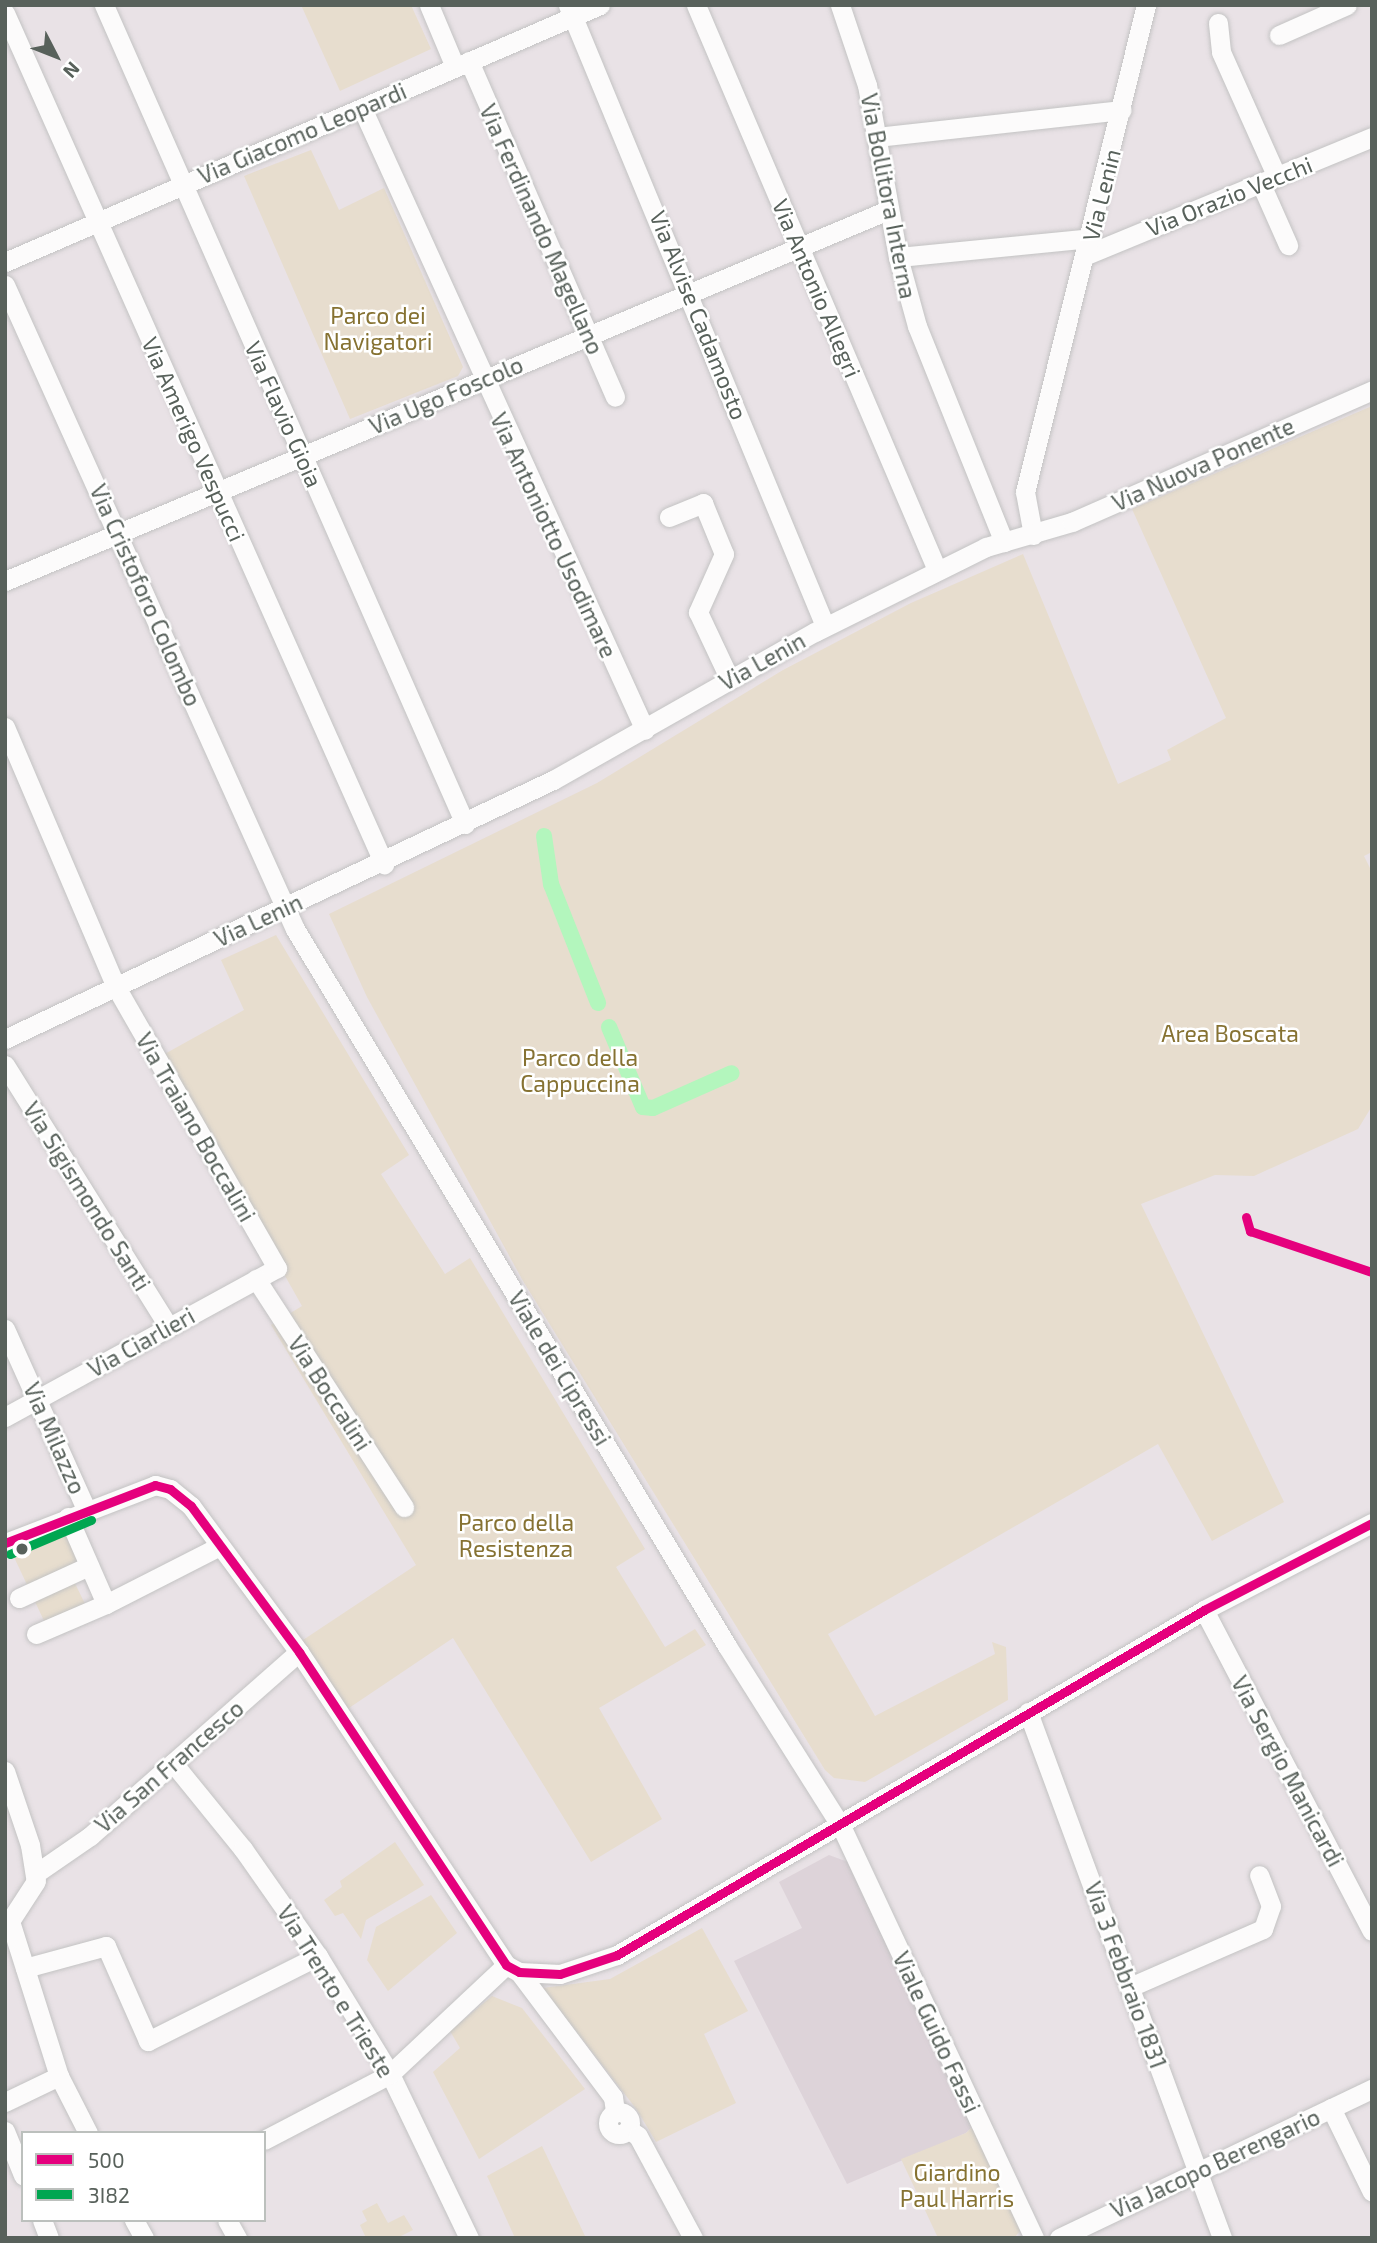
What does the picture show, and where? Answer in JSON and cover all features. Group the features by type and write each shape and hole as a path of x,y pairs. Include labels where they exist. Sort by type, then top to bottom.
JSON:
{"street":[{"name":"Via Flavio Gioia","path":"104,5 465,824"},
{"name":"Via Ferdinando Magellano","path":"429,5 462,64 589,334 615,397"},
{"name":"Via Giacomo Leopardi","path":"5,262 462,64 571,11 600,5"},
{"name":"Via Antonio Allegri","path":"696,5 937,570"},
{"name":"Via Bollitora Interna","path":"840,5 867,85 888,211 917,326 1004,542"},
{"name":"Via Lenin","path":"5,1039 465,824 645,730 729,678 825,626 937,570 1004,542 1033,535 1025,492 1146,5"},
{"path":"1279,35 1347,5"},
{"name":"Via Alvise Cadamosto","path":"571,11 691,293 825,626"},
{"name":"Via Amerigo Vespucci","path":"5,13 384,864"},
{"path":"1218,23 1221,52 1269,181 1288,245"},
{"name":"Via Antoniotto Usodimare","path":"362,108 482,379 645,730"},
{"path":"877,137 1122,110"},
{"name":"Via Orazio Vecchi","path":"898,257 1088,246 1269,181 1372,137"},
{"name":"Via Ugo Foscolo","path":"5,581 589,334 888,211"},
{"name":"Via Cristoforo Colombo","path":"5,285 120,533 284,908"},
{"name":"Via Nuova Ponente","path":"1033,535 1372,390"},
{"path":"669,517 703,503 724,554 698,612 729,678"},
{"name":"Via Traiano Boccalini","path":"5,727 116,987 277,1268"},
{"name":"Viale dei Cipressi","path":"284,908 727,1646 841,1826"},
{"name":"Via Sigismondo Santi","path":"5,1065 169,1327"},
{"name":"Via Ciarlieri","path":"5,1417 277,1268"},
{"name":"Via Boccalini","path":"256,1279 404,1507"},
{"name":"Via Milazzo","path":"5,1329 38,1398 77,1513 89,1566 106,1604"},
{"path":"8,1540 155,1485 170,1489 191,1506 299,1652 513,1969 613,2097 615,2112 628,2116 628,2129 638,2136 693,2238"},
{"path":"266,2139 390,2074 513,1969 560,1974 617,1955 841,1826 1028,1712 1204,1610 1372,1523"},
{"path":"36,1634 106,1604 220,1546"},
{"path":"19,1598 89,1566"},
{"name":"Via Sergio Manicardi","path":"1204,1610 1372,1931"},
{"name":"Via San Francesco","path":"8,1921 25,1901 35,1877 173,1763 299,1652"},
{"name":"Via 3 Febbraio 1831","path":"1028,1712 1223,2238"},
{"name":"Via Trento e Trieste","path":"173,1763 243,1849 318,1956 390,2074 469,2238"},
{"path":"5,1771 14,1828 35,1877"},
{"name":"Viale Guido Fassi","path":"841,1826 1034,2238"},
{"path":"1130,1987 1263,1929 1271,1906 1259,1875"},
{"path":"8,1921 59,2076 87,2131"},
{"path":"25,1968 106,1946 148,2040 318,1956"},
{"path":"6,2101 59,2076"},
{"name":"Via Jacopo Berengario","path":"1059,2238 1372,2089"},
{"path":"1331,2108 1372,2192"},
{"path":"5,2131 21,2170"},
{"path":"43,2222 50,2238"},
{"path":"135,2222 144,2238"},
{"path":"228,2222 237,2238"}],"shaded area":[{"path":"829,1855 848,1862 972,2127 966,2133 847,2184 734,1961 802,1928 779,1882"}],"green space":[{"path":"301,5 411,5 431,49 340,91"},
{"name":"Parco dei Navigatori","path":"311,150 339,210 384,188 463,367 458,376 350,419 244,176"},
{"path":"1372,406 1372,852 1364,856 1372,872 1372,1106 1358,1129 1254,1176 1215,1175 1141,1204 1284,1502 1212,1541 1158,1444 828,1634 875,1716 995,1654 992,1642 1006,1647 1008,1700 865,1782 834,1778 825,1770 523,1281 367,997 329,914 597,783 783,670 911,603 1023,554 1118,784 1171,760 1167,750 1226,718 1132,509"},
{"name":"Parco della Resistenza","path":"276,935 409,1155 381,1174 445,1274 470,1258 645,1549 616,1567 665,1647 695,1629 706,1645 599,1708 662,1819 591,1862 453,1638 346,1710 300,1642 416,1565 271,1325 302,1306 161,1056 244,1010 221,960"},
{"path":"66,1530 81,1562 68,1569 86,1606 46,1625 13,1555"},
{"path":"395,1842 424,1885 366,1920 361,1939 343,1913 335,1916 324,1900 342,1887 340,1881"},
{"path":"431,1895 457,1933 388,1991 367,1960 376,1927"},
{"path":"702,1928 748,2011 704,2034 736,2103 656,2142 637,2110 543,1988 610,1979"},
{"path":"492,1996 522,2008 585,2089 479,2159 433,2072 460,2048 450,2031"},
{"name":"Giardino Paul Harris","path":"972,2127 1021,2230 1014,2238 938,2238 901,2159 966,2133"},
{"path":"542,2146 586,2238 515,2238 487,2176"},
{"path":"377,2203 388,2223 404,2215 413,2230 397,2238 366,2238 360,2225 367,2221 362,2211"}],"waterway":[{"path":"544,836 551,884 598,1003"},
{"path":"609,1027 643,1107 653,1108 732,1073"}],"transit line":[{"name":"500","path":"1246,1217 1250,1231 1372,1272"},
{"name":"500","path":"5,1543 155,1485 170,1489 191,1506 299,1652 506,1965 519,1972 560,1974 617,1955 1204,1610 1372,1523"},
{"name":"3I82","path":"10,1554 91,1520"}],"park label":[{"name":"Area Boscata","path":"1230,1033"},
{"name":"Parco della Cappuccina","path":"580,1070"}]}
